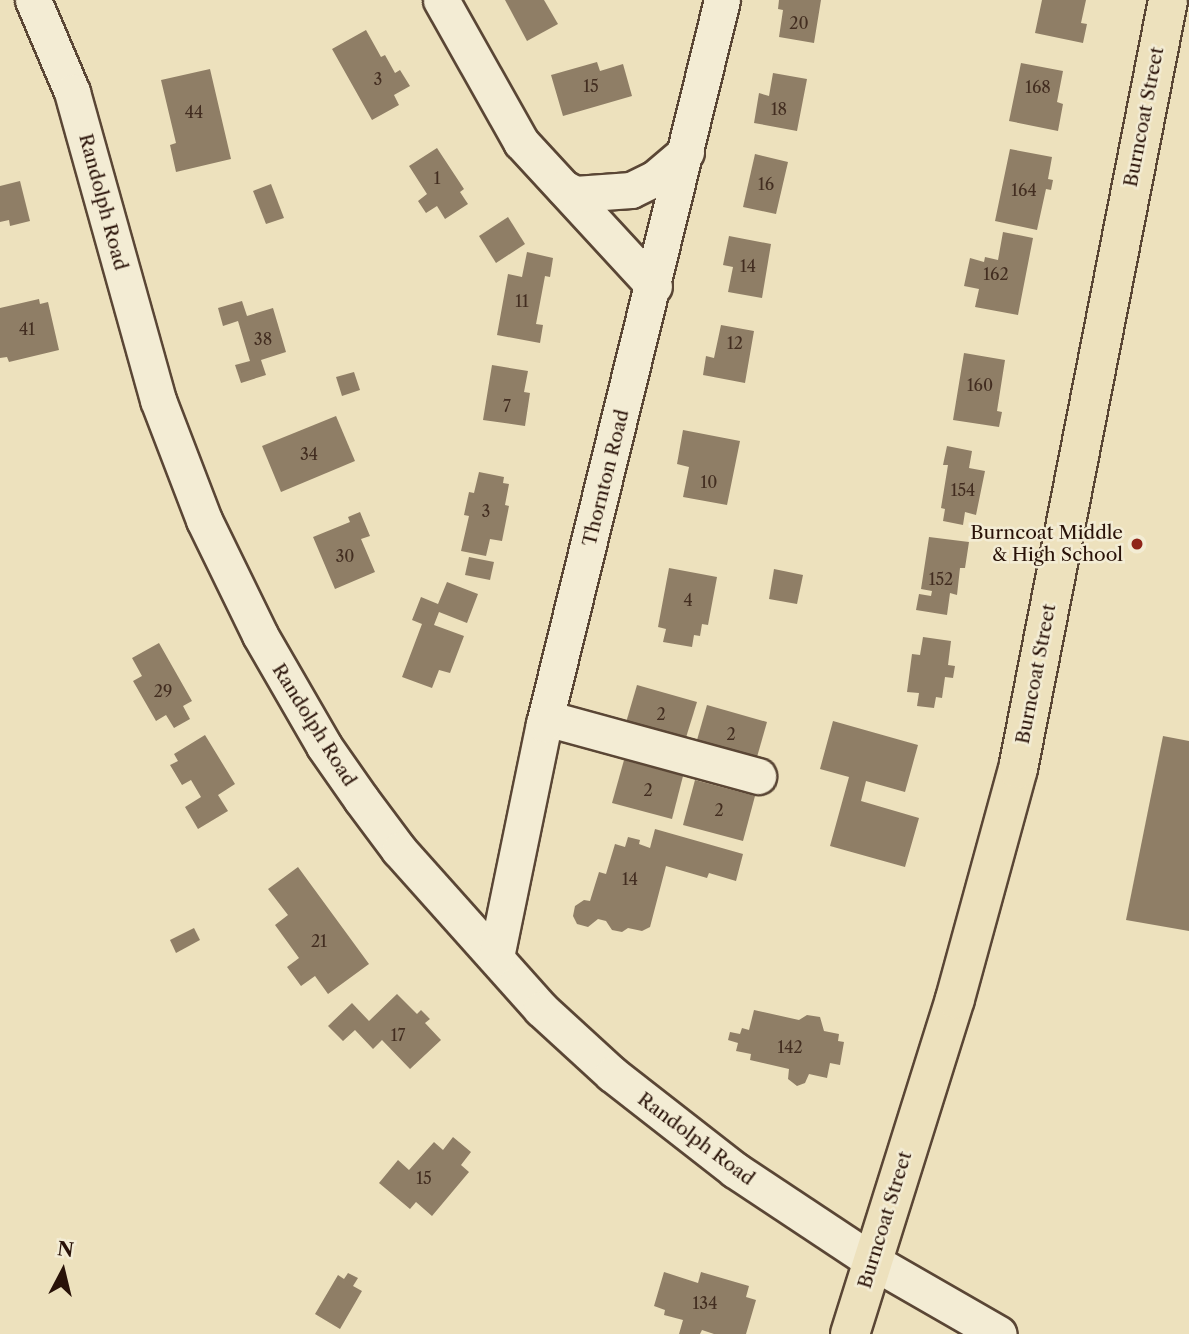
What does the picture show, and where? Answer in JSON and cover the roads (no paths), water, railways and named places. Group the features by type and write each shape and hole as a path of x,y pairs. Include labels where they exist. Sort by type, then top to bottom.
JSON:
{"main road":[{"name":"Burncoat Street","path":"850,1334 955,999 1018,769 1168,0"}],"street":[{"name":"Randolph Road","path":"33,0 72,92 158,400 226,567 291,691 346,778 399,850 541,1009 632,1090 736,1170 872,1261 999,1334"},
{"path":"441,0 521,142 654,286"},
{"name":"Thornton Road","path":"496,957 546,718 722,0"},
{"path":"564,188 575,194 631,190 654,179 686,152"},
{"path":"546,718 758,776"}],"place":[{"name":"Burncoat Middle & High School","path":"1137,544"}]}
